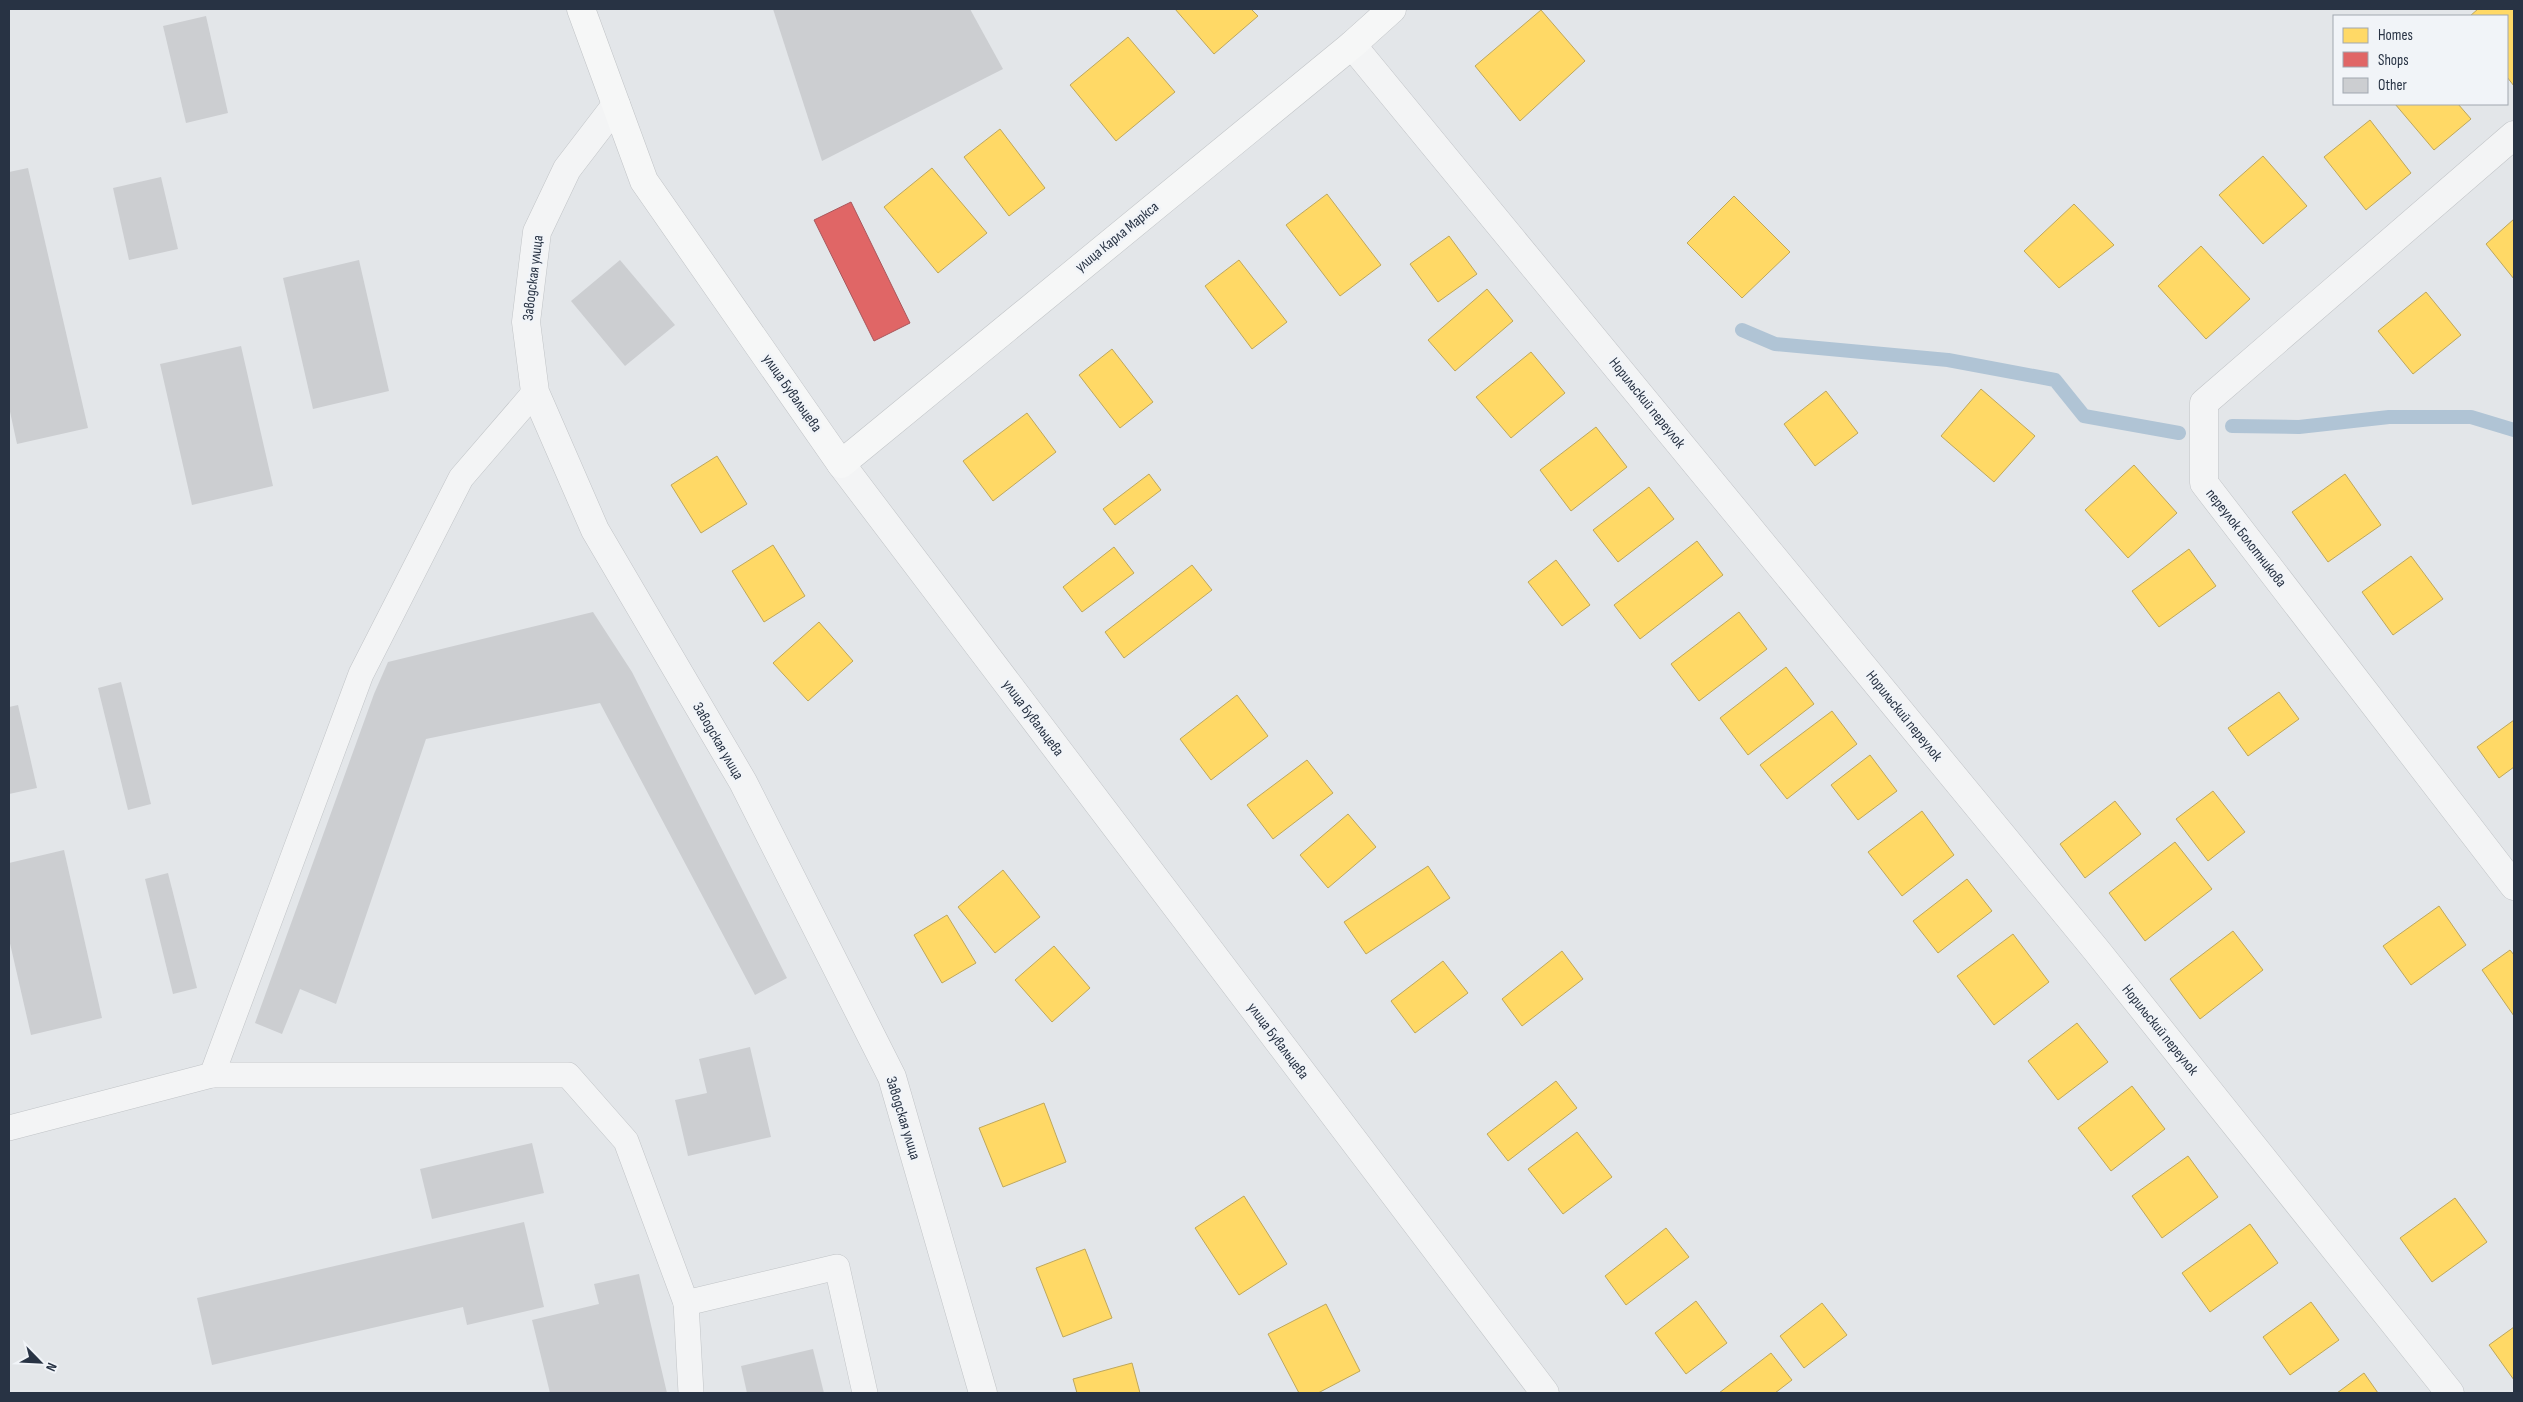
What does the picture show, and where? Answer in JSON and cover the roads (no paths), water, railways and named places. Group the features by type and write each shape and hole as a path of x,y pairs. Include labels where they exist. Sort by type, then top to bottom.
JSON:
{"main road":[{"name":"улица Бувальцева","path":"581,9 644,181 841,464"},
{"name":"улица Карла Маркса","path":"841,464 1352,45 1392,9"}],"street":[{"name":"Норильский переулок","path":"1352,45 2097,951 2450,1393"},
{"name":"Заводская улица","path":"616,105 567,169 537,232 526,322 535,392 595,530 743,782 892,1078 983,1393"},
{"name":"переулок Болотникова","path":"2514,134 2204,403 2204,482 2514,886"},
{"name":"улица Бувальцева","path":"841,464 1545,1393"}],"lane":[{"path":"212,1075 361,674 461,478 535,392"},
{"path":"9,1128 212,1075 568,1075 626,1141 686,1303 690,1393"},
{"path":"686,1303 837,1268 865,1393"}],"waterway":[{"path":"1742,330 1775,344 1948,360 2055,380 2084,416 2179,433"},
{"path":"2232,426 2299,427 2389,417 2471,417 2514,430"}]}
